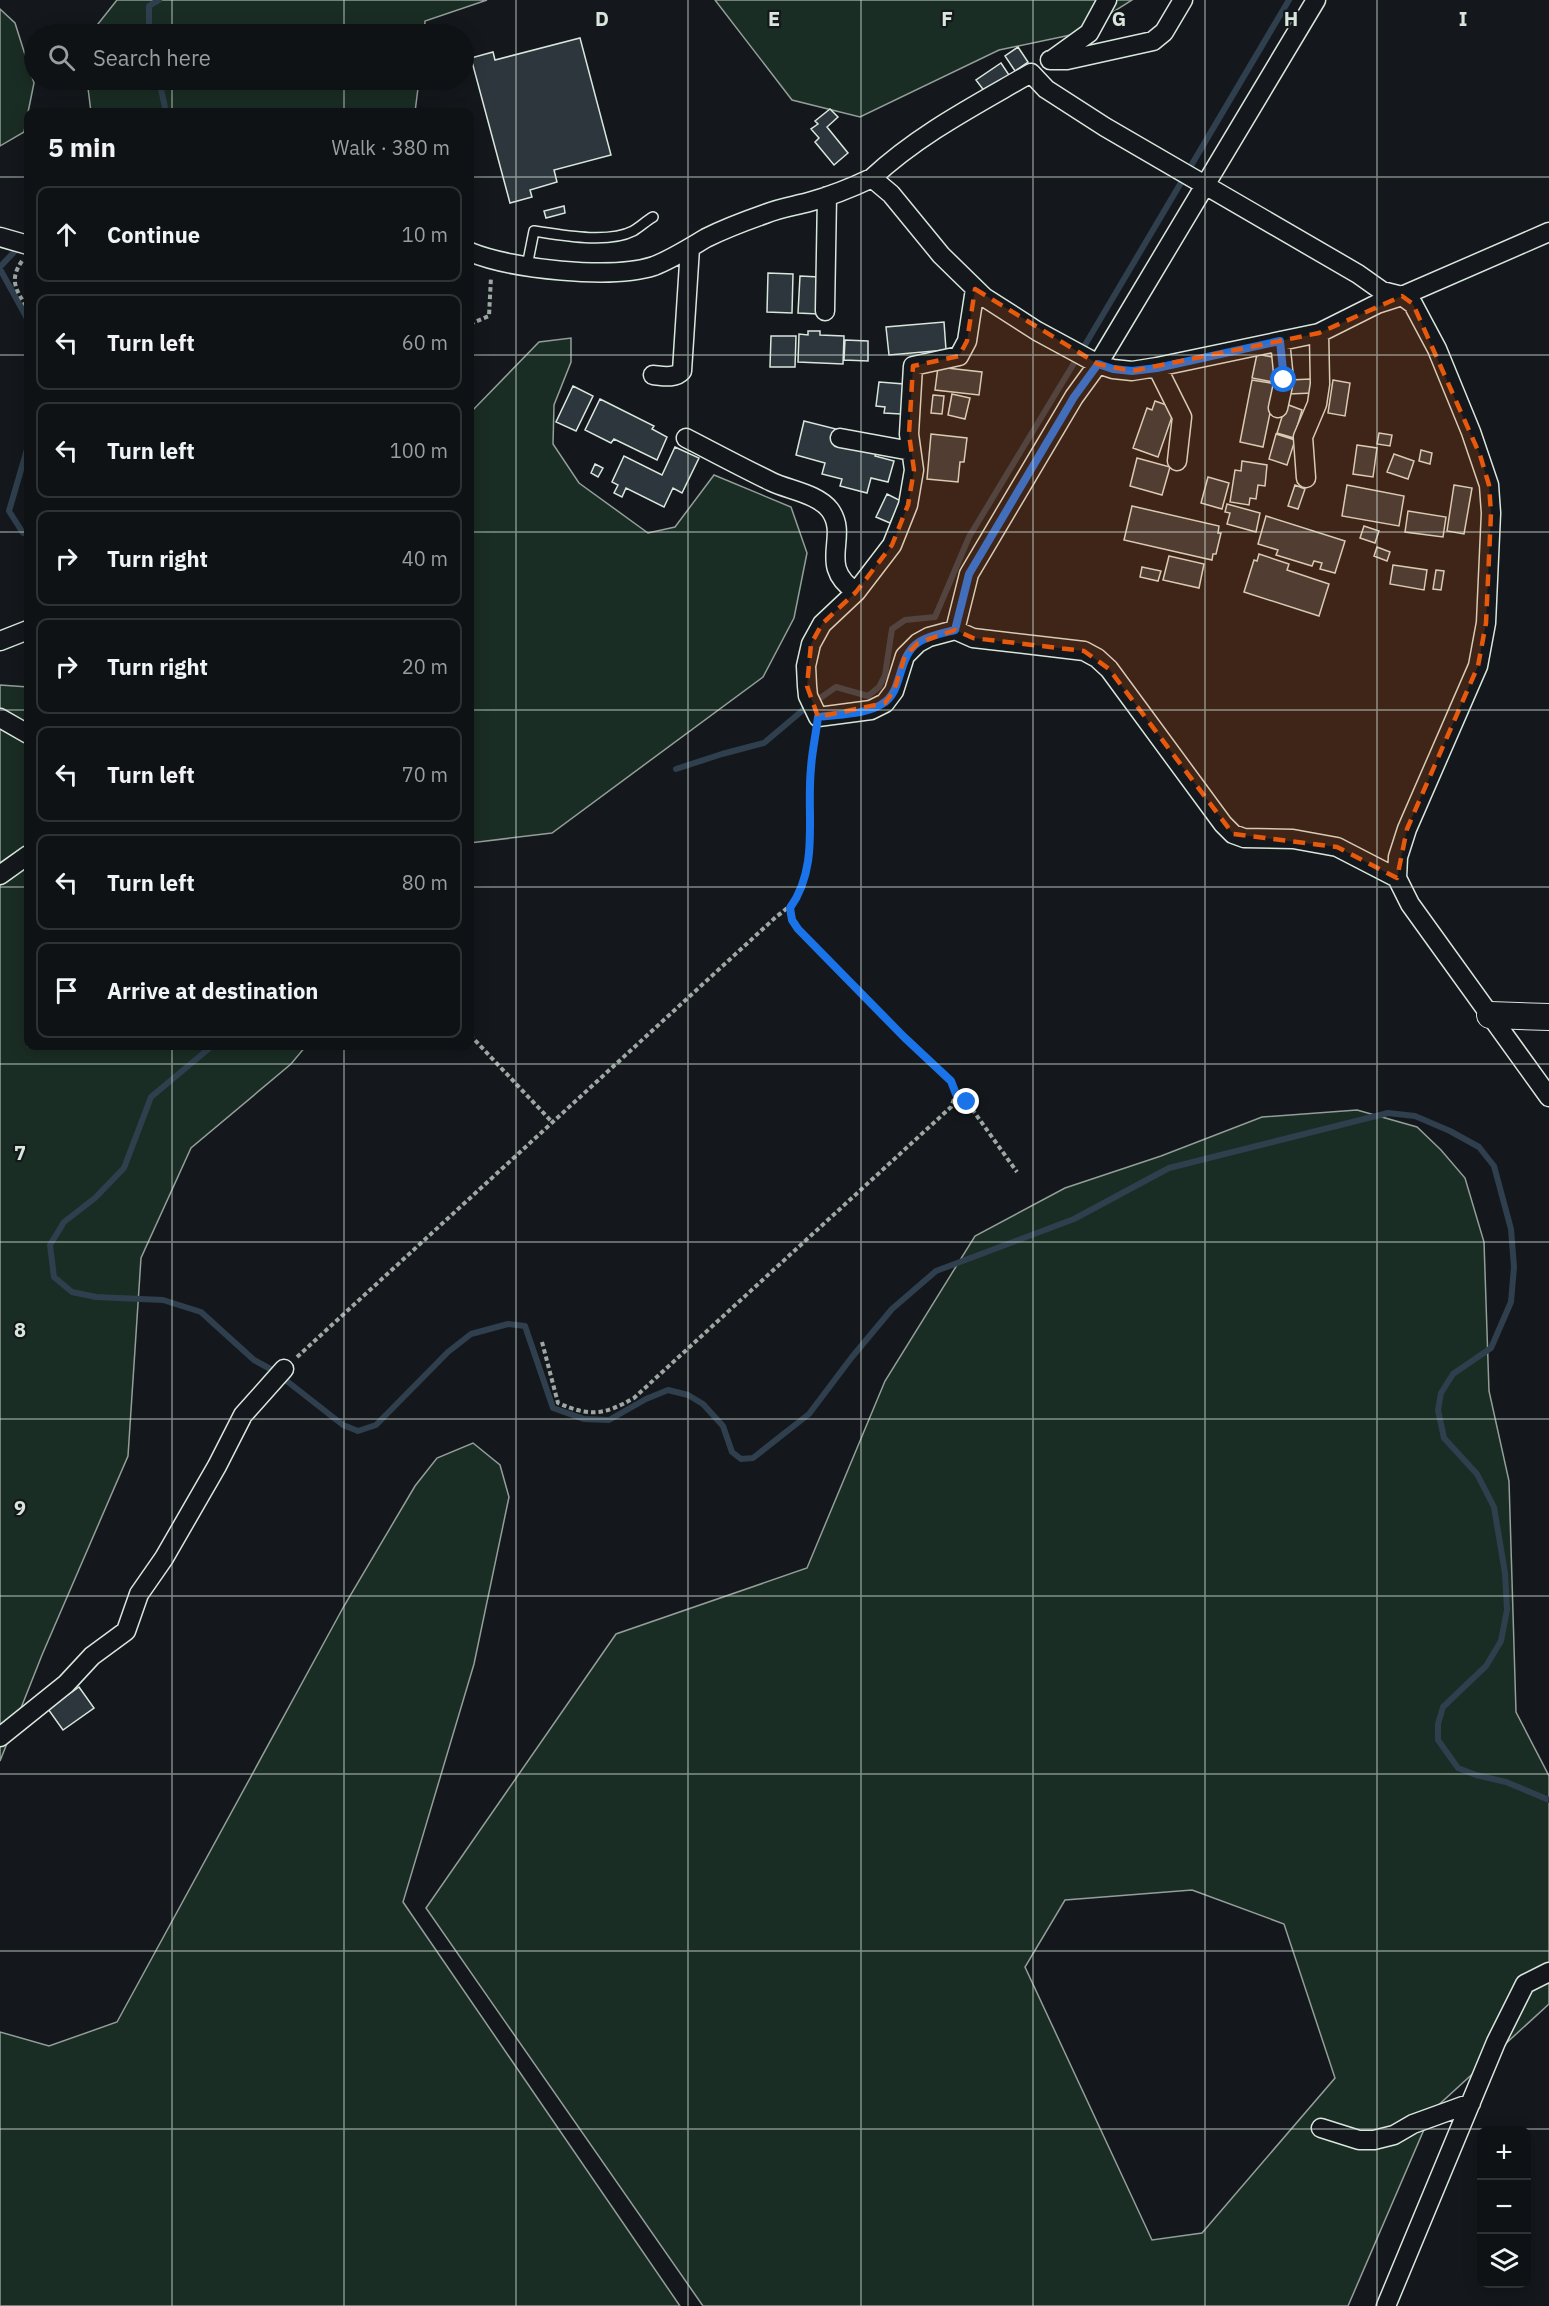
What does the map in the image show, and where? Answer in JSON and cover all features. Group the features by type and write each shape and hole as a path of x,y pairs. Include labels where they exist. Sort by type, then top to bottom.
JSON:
{"street":[{"path":"474,253 527,266 604,272 633,271 654,266 707,238 768,212 845,191 872,178 907,148 1031,73 1089,33 1107,0"},
{"path":"1050,60 1067,60 1153,40 1164,32 1183,0"},
{"path":"955,630 969,574 1074,397 1193,177 1316,0"},
{"path":"1031,73 1046,89 1105,127 1193,177 1382,291 1402,296 1413,304 1422,319 1471,432 1490,485 1491,513 1486,623 1478,666 1407,829 1398,857 1397,879 1410,904 1549,1097"},
{"path":"872,178 891,194 941,255 984,297 1037,332 1092,361 1113,369 1132,371 1157,368 1319,333 1377,304 1402,296 1549,232"},
{"path":"825,311 827,196"},
{"path":"0,237 24,244"},
{"path":"653,375 671,376 682,371 690,248"},
{"path":"975,289 967,341 959,356 913,366 909,434 914,470 908,505 892,546 856,592 822,624 811,644 806,666 814,707 871,710 885,703 894,691 905,656 918,643 929,637 955,630 973,638 1084,651 1109,669 1222,824 1233,834 1244,838 1293,839 1337,847 1397,879"},
{"path":"1306,478 1303,437 1317,404 1320,384 1319,333"},
{"path":"1278,408 1284,380 1280,341"},
{"path":"1157,368 1182,417 1177,461"},
{"path":"686,438 775,483 819,501 829,509 835,520 834,553 837,573 843,584 856,592"},
{"path":"840,438 910,451"},
{"path":"0,642 24,632"},
{"path":"0,718 24,732"},
{"path":"0,875 24,858"},
{"path":"1490,1015 1549,1017"},
{"path":"0,1737 66,1684 92,1656 126,1630 139,1594 164,1558 217,1466 243,1415 280,1374"},
{"path":"1386,2306 1496,2043 1525,1984 1549,1972"},
{"path":"1321,2128 1359,2140 1374,2140 1394,2135 1413,2124 1470,2103"}],"lane":[{"path":"527,266 534,231 577,238 619,235 632,231 653,217"}],"path":[{"path":"24,260 15,272 14,285 24,302"},
{"path":"474,322 489,316 489,281 499,260"},
{"path":"280,1374 777,916 790,908 803,885 808,866 814,707"},
{"path":"790,908 792,920 798,929 904,1037 951,1081 956,1094 967,1102 1017,1172"},
{"path":"474,1039 552,1122"},
{"path":"542,1342 558,1404 578,1412 599,1413 616,1408 634,1398 951,1107 956,1094"}],"highlighted area":[{"path":"975,289 1098,364 1132,371 1319,333 1402,296 1413,304 1480,455 1489,485 1491,513 1486,623 1478,666 1407,829 1397,878 1337,847 1233,834 1109,669 1084,651 973,638 955,630 918,643 905,656 894,691 885,703 818,717 807,686 811,644 822,624 856,592 892,545 908,505 914,470 909,434 913,366 959,356 967,341"}],"green space":[{"path":"117,0 487,0 425,21 425,24 98,24"},
{"path":"715,0 1132,0 1080,33 999,50 860,117 792,100"},
{"path":"0,9 15,23 24,51 24,90 33,90 29,108 24,108 24,132 0,146"},
{"path":"88,90 418,90 416,108 90,108"},
{"path":"571,338 571,362 554,405 553,444 579,483 648,533 675,527 714,475 791,507 807,553 794,618 763,677 552,833 474,843 474,409 539,342"},
{"path":"0,685 24,687 24,1050 303,1050 291,1064 191,1148 141,1258 128,1456 42,1655 0,1761"},
{"path":"1357,1110 1417,1127 1465,1178 1484,1242 1489,1391 1509,1481 1516,1712 1549,1776 1549,2004 1432,2111 1348,2306 703,2306 426,1908 616,1634 807,1568 885,1381 975,1236 1065,1188 1161,1156 1262,1117","holes":["1192,1890 1284,1924 1335,2078 1202,2233 1152,2240 1025,1967 1065,1900"]},
{"path":"473,1443 500,1465 509,1497 474,1664 403,1902 680,2306 0,2306 0,2032 49,2046 117,2022 344,1606 415,1486 437,1458"}],"building":[{"path":"580,38 611,155 554,170 557,182 530,190 532,197 510,203 474,69 474,57 493,52 495,60"},
{"path":"1018,47 1028,62 1015,71 1005,56"},
{"path":"1001,63 1009,75 985,92 976,80"},
{"path":"830,109 838,117 827,127 848,153 834,165 815,142 819,138 811,129 818,124 815,121"},
{"path":"564,206 565,213 546,218 544,211"},
{"path":"768,273 793,274 792,313 767,312"},
{"path":"800,276 819,277 818,314 798,313"},
{"path":"944,322 946,350 889,355 886,327"},
{"path":"808,331 820,331 820,335 844,336 843,364 798,362 799,334 808,335"},
{"path":"771,336 796,336 795,367 770,367"},
{"path":"845,340 868,341 868,361 844,360"},
{"path":"1257,354 1277,358 1273,382 1252,378"},
{"path":"938,367 982,372 979,395 935,390"},
{"path":"1311,379 1312,393 1289,394 1289,380"},
{"path":"1252,380 1276,384 1263,447 1240,442"},
{"path":"1333,380 1350,383 1345,416 1328,413"},
{"path":"879,382 904,384 901,414 884,413 885,407 876,406"},
{"path":"573,386 593,396 576,431 556,422"},
{"path":"952,394 970,398 965,419 948,415"},
{"path":"933,395 944,396 942,414 931,413"},
{"path":"600,399 654,426 652,429 667,437 657,460 614,439 611,443 585,430"},
{"path":"1155,401 1175,408 1158,457 1133,448 1147,408 1152,410"},
{"path":"1286,404 1302,410 1294,438 1277,433"},
{"path":"804,421 836,429 833,442 876,453 875,456 894,461 888,482 871,478 867,493 840,486 842,479 822,474 825,463 796,455"},
{"path":"1379,433 1392,435 1390,446 1377,444"},
{"path":"931,434 967,438 964,462 960,462 958,482 927,479"},
{"path":"1276,434 1295,440 1287,465 1269,459"},
{"path":"1357,445 1377,448 1373,477 1353,474"},
{"path":"675,447 699,458 682,493 673,488 664,507 626,488 622,497 614,493 618,485 612,482 624,456 662,475"},
{"path":"1421,450 1432,453 1430,464 1419,461"},
{"path":"1394,454 1414,461 1408,479 1387,472"},
{"path":"1137,458 1170,467 1162,495 1130,486"},
{"path":"1242,461 1267,465 1265,486 1258,485 1256,499 1250,498 1249,505 1230,502 1235,470 1241,471"},
{"path":"595,464 603,468 598,477 591,473"},
{"path":"1208,477 1229,483 1222,509 1201,503"},
{"path":"1295,485 1305,489 1298,509 1288,506"},
{"path":"1347,485 1404,496 1399,526 1342,516"},
{"path":"1454,485 1472,488 1464,534 1447,531"},
{"path":"887,494 901,501 890,523 876,517"},
{"path":"1227,504 1260,513 1256,532 1227,524 1230,513 1225,512"},
{"path":"1132,506 1219,526 1218,533 1221,533 1216,554 1213,554 1212,560 1124,540"},
{"path":"1408,511 1446,517 1443,537 1405,532"},
{"path":"1266,516 1345,541 1335,573 1320,569 1322,563 1314,561 1312,566 1276,555 1278,550 1258,544"},
{"path":"1364,526 1379,531 1375,543 1360,538"},
{"path":"1377,547 1390,552 1387,561 1374,556"},
{"path":"1259,554 1289,564 1287,570 1329,584 1319,616 1244,592 1254,560 1257,561"},
{"path":"1169,556 1204,564 1199,588 1163,580"},
{"path":"1393,565 1427,570 1424,590 1390,584"},
{"path":"1142,567 1161,571 1158,581 1140,577"},
{"path":"1436,570 1444,571 1441,590 1433,589"},
{"path":"79,1687 94,1708 63,1730 48,1709"}],"waterway":[{"path":"149,24 149,6 159,0"},
{"path":"676,769 764,743 803,710 836,687 868,696 879,687 885,675 892,629 905,620 935,617 969,537 1289,0"},
{"path":"161,90 165,108"},
{"path":"0,267 15,251"},
{"path":"0,269 24,313"},
{"path":"24,460 9,511 24,533"},
{"path":"207,1050 151,1097 124,1168 95,1198 64,1222 50,1245 54,1277 72,1292 96,1297 163,1300 201,1312 254,1360 274,1371 343,1425 358,1431 376,1425 448,1352 471,1334 508,1324 525,1326 553,1408 584,1419 609,1420 646,1399 668,1390 688,1395 703,1404 723,1426 732,1452 741,1459 753,1458 809,1414 892,1309 936,1271 1074,1219 1169,1168 1388,1113 1415,1116 1479,1147 1494,1166 1511,1229 1514,1267 1511,1302 1491,1348 1453,1374 1441,1393 1438,1410 1444,1438 1477,1474 1494,1507 1505,1573 1507,1610 1501,1641 1486,1666 1443,1707 1438,1724 1438,1740 1458,1768 1506,1782 1549,1800"}],"route":[{"path":"967,1102 956,1094 951,1081 904,1037 798,929 792,920 790,908 803,885 808,866 810,768 818,717 871,710 885,703 894,691 905,656 918,643 929,637 955,630 969,574 1074,397 1098,364 1113,369 1132,371 1157,368 1280,341 1284,380"}]}
